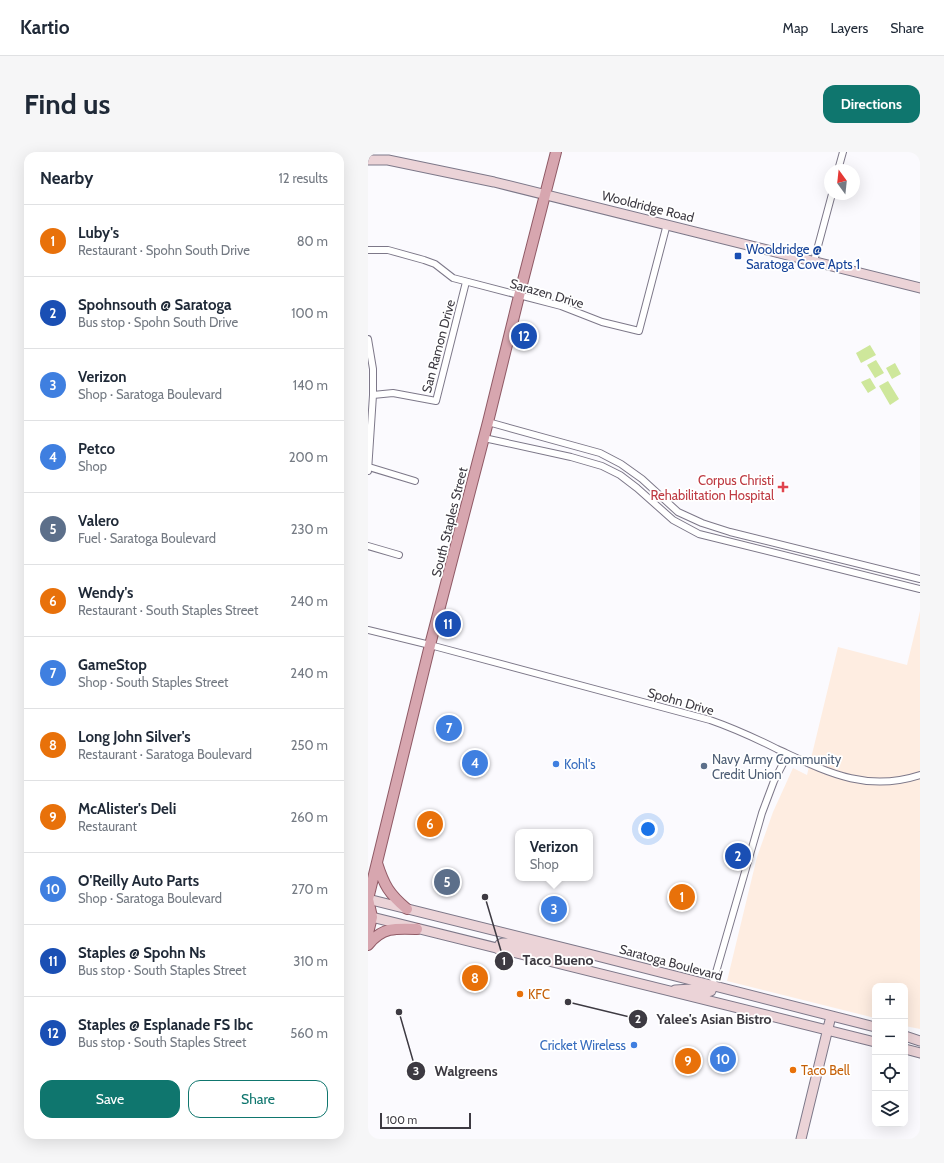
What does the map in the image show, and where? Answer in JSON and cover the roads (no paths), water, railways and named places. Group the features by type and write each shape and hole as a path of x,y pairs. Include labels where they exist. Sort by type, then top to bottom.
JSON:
{"main road":[{"name":"South Staples Street","path":"368,933 370,917 368,899 430,645 556,152"},
{"name":"Wooldridge Road","path":"368,160 388,160 546,194 920,288"},
{"path":"368,869 377,863 386,887 391,895 407,909"},
{"name":"Saratoga Boulevard","path":"368,899 872,1027"},
{"path":"370,917 872,1041"},
{"path":"368,945 379,934 390,929 417,929"},
{"path":"498,949 500,944 508,943 561,956 589,954"},
{"path":"666,991 692,990 708,992 711,991 712,986"},
{"path":"801,1139 831,1016"},
{"path":"908,1037 920,1041"},
{"path":"908,1050 920,1053"}],"street":[{"path":"839,164 842,152"},
{"path":"814,261 830,200"},
{"name":"Sarazen Drive","path":"368,250 388,250 424,260 435,264 453,278 518,296 562,306 602,322 639,331 667,224"},
{"name":"San Ramon Drive","path":"373,395 393,393 436,401 466,282"},
{"path":"368,339 373,369 369,469 415,481"},
{"path":"488,422 600,454 621,464 642,479 678,512 702,524 920,579"},
{"path":"484,438 571,457 602,466 620,475 673,520 699,534 920,589"},
{"path":"571,457 574,447"},
{"path":"626,480 633,472"},
{"path":"724,540 726,531"},
{"path":"368,546 399,555"},
{"path":"818,564 821,554"},
{"name":"Spohn Drive","path":"368,630 430,645 710,720 742,732 820,769 852,780 887,782 909,779 920,775"},
{"path":"712,986 762,813 774,781 788,754"}],"place":[{"name":"Wooldridge @ Saratoga Cove Apts 1","path":"738,256"},
{"name":"Staples @ Esplanade FS Ibc","path":"524,336"},
{"name":"Corpus Christi Rehabilitation Hospital","path":"783,487"},
{"name":"Staples @ Spohn Ns","path":"448,624"},
{"name":"GameStop","path":"449,728"},
{"name":"Petco","path":"475,763"},
{"name":"Kohl's","path":"556,764"},
{"name":"Navy Army Community Credit Union","path":"704,766"},
{"name":"Wendy's","path":"430,824"},
{"name":"Spohnsouth @ Saratoga","path":"738,856"},
{"name":"Valero","path":"447,882"},
{"name":"Taco Bueno","path":"485,897"},
{"name":"Luby's","path":"682,897"},
{"name":"Verizon","path":"554,909"},
{"name":"Long John Silver's","path":"475,978"},
{"name":"KFC","path":"520,994"},
{"name":"Yalee's Asian Bistro","path":"568,1002"},
{"name":"Walgreens","path":"399,1012"},
{"name":"Cricket Wireless","path":"634,1045"},
{"name":"O'Reilly Auto Parts","path":"723,1059"},
{"name":"McAlister's Deli","path":"688,1061"},
{"name":"Taco Bell","path":"793,1070"}]}
